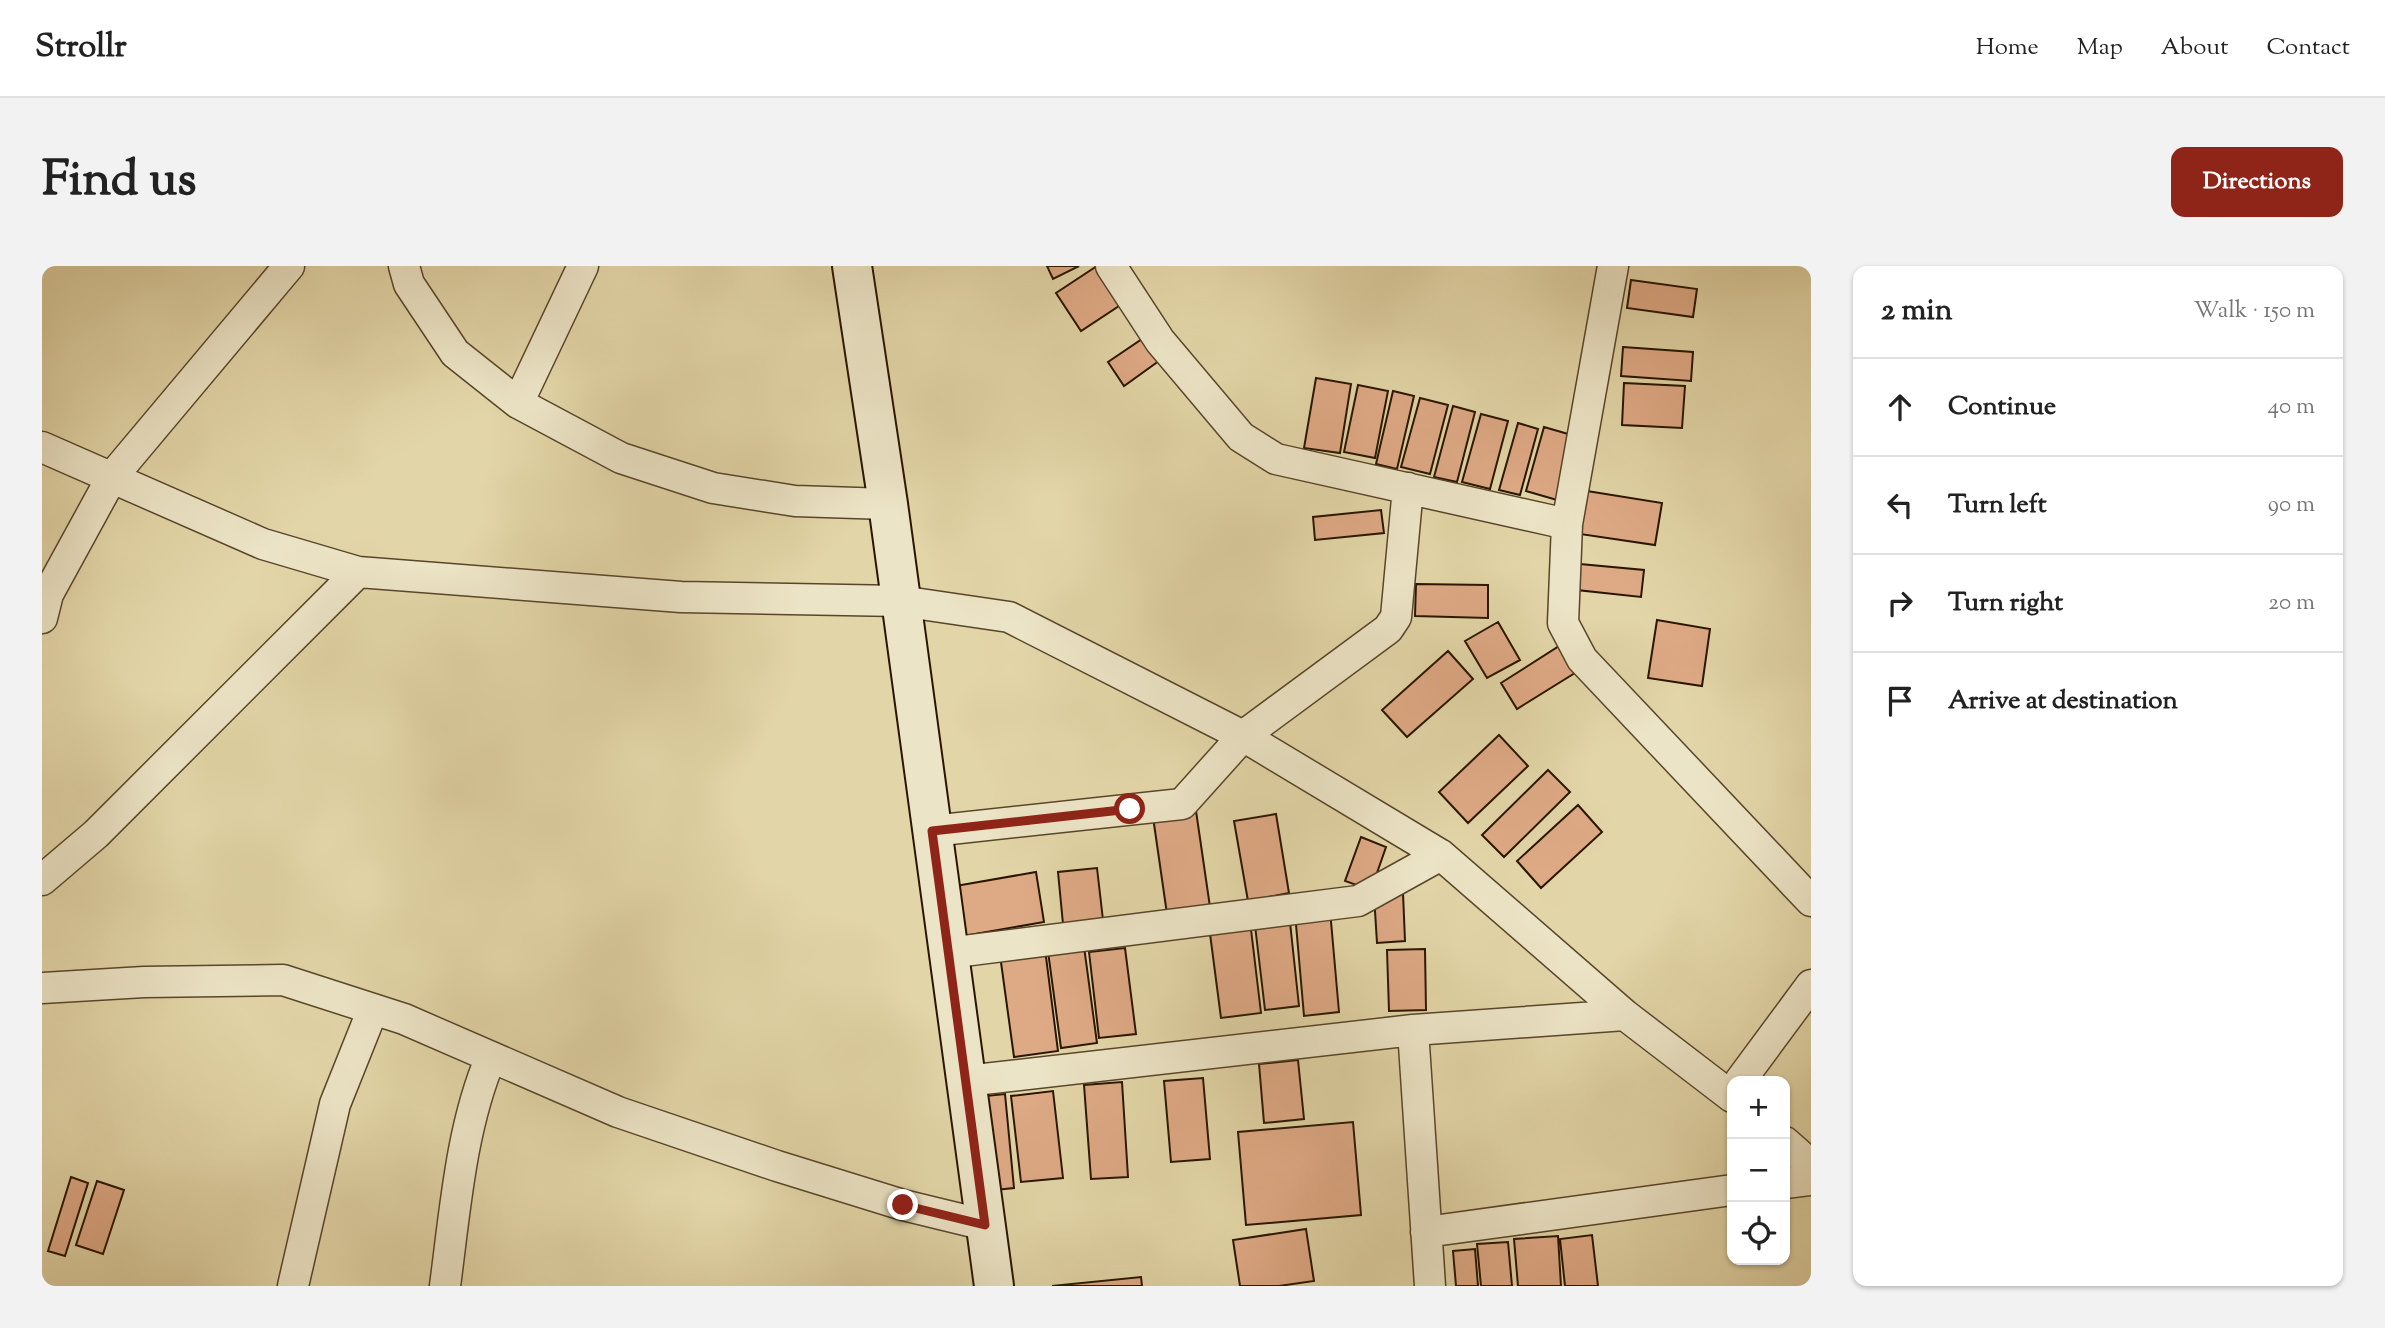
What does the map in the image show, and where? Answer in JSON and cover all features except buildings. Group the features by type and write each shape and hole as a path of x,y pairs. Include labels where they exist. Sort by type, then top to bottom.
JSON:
{"main road":[{"path":"852,266 888,504 994,1286"}],"street":[{"path":"42,618 48,594 112,477 289,266"},
{"path":"404,266 409,284 455,353 518,402 621,458 713,488 795,501 888,504"},
{"path":"518,402 583,266"},
{"path":"1111,266 1160,341 1241,437 1276,459 1567,524"},
{"path":"1613,266 1567,524 1563,622 1582,659 1811,901"},
{"path":"42,447 263,544 358,572 681,597 900,601 1009,617 1243,736 1441,855 1625,1015 1727,1086"},
{"path":"932,831 1182,804 1243,736 1388,629 1396,617 1408,488"},
{"path":"42,880 96,834 358,572"},
{"path":"948,953 1358,901 1441,855"},
{"path":"42,988 145,982 283,980 404,1019 618,1112 764,1162 903,1205 985,1225"},
{"path":"1745,1076 1811,985"},
{"path":"292,1286 335,1104 373,1009"},
{"path":"966,1081 1413,1030 1625,1015"},
{"path":"1413,1030 1430,1286"},
{"path":"445,1286 458,1186 479,1085 491,1057"},
{"path":"1790,1146 1811,1165"},
{"path":"1790,1182 1811,1180"},
{"path":"1426,1232 1727,1191"}],"route":[{"path":"903,1205 985,1225 932,831 1130,809"}]}
